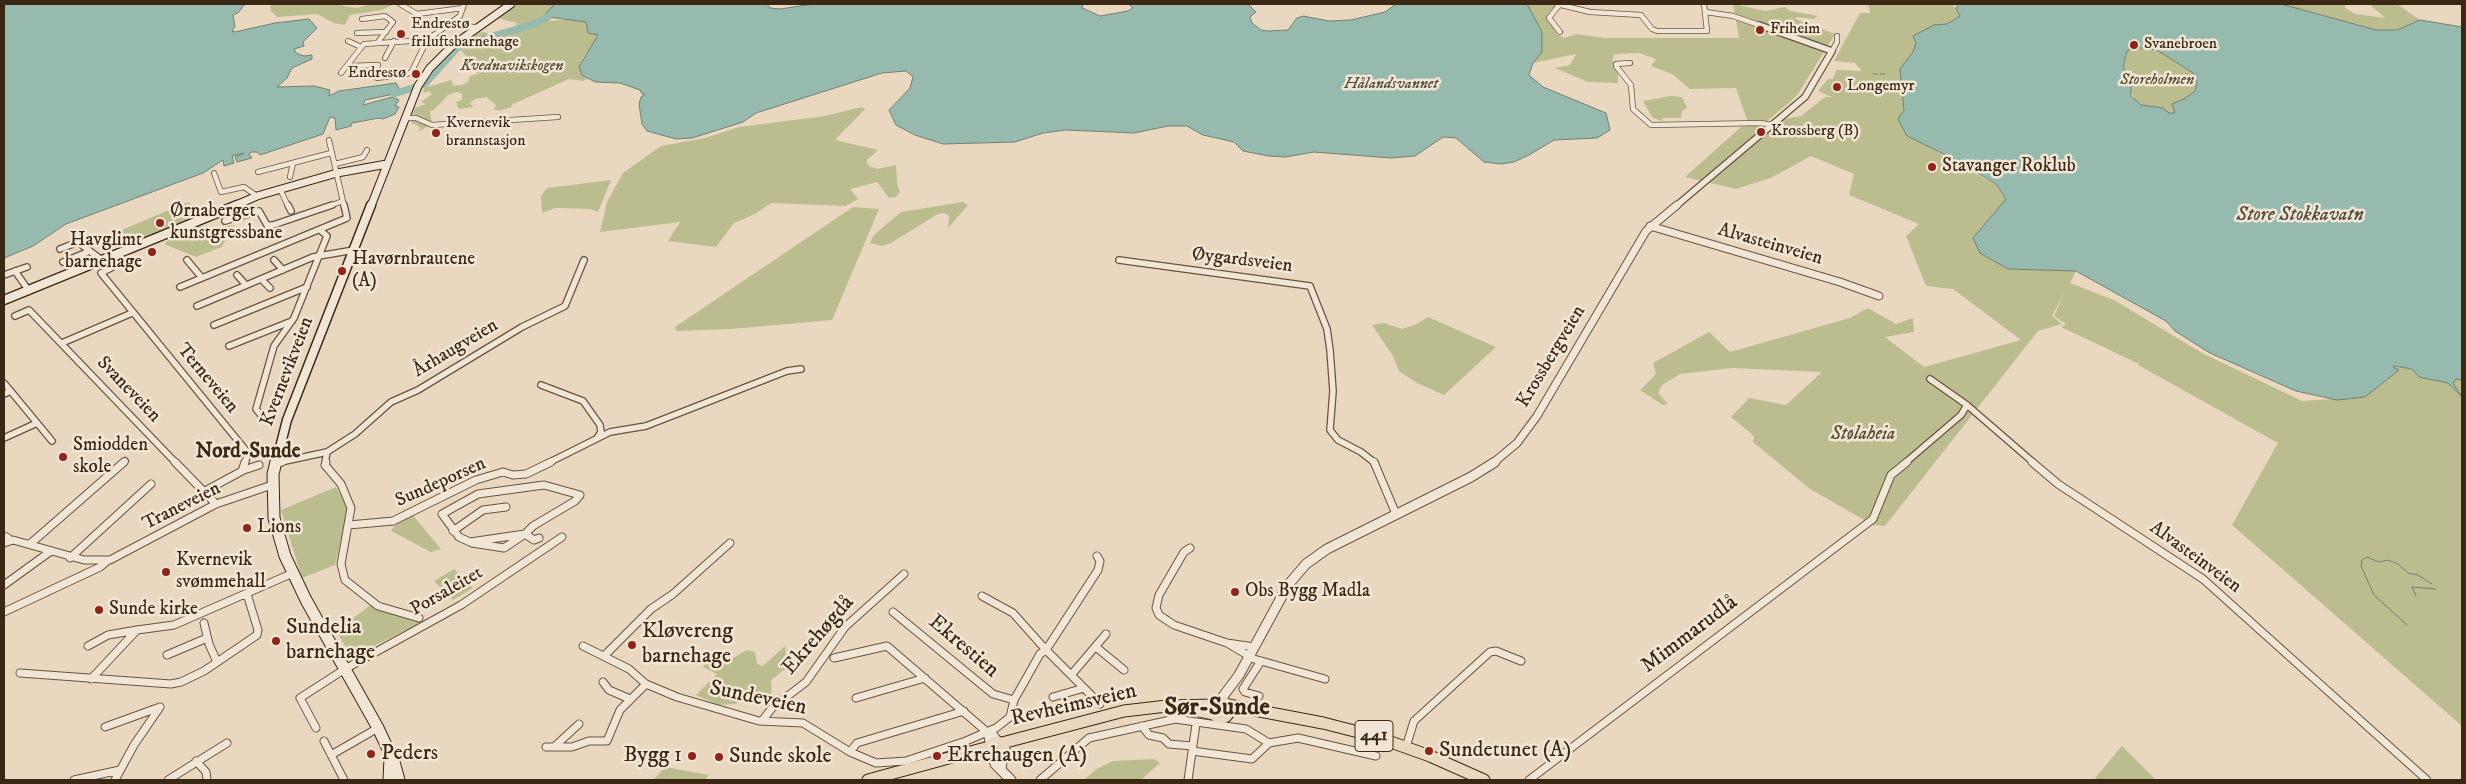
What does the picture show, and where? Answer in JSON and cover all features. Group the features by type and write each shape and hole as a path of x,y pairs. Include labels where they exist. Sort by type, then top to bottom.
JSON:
{"main road":[{"name":"Kvernevikveien","path":"399,780 378,728 293,573 274,518 272,485 275,463 287,420 418,86 430,68 452,46 511,4"},
{"path":"4,300 103,261 257,196 337,173 388,164"},
{"name":"Revheimsveien","path":"868,780 996,749 1106,718 1167,710 1200,711 1222,708 1323,723 1406,747 1484,780"},
{"name":"Kvernevikveien","path":"389,753 389,780"}],"street":[{"path":"400,4 417,14 463,6"},
{"path":"1560,32 1549,18 1559,4 1590,12 1641,15 1652,29 1657,31 1708,30 1704,4"},
{"path":"443,11 445,5"},
{"path":"348,66 378,66 374,77 411,73 427,40 460,16 463,6"},
{"path":"1706,12 1733,16 1832,51"},
{"path":"362,19 385,16 393,23 378,42"},
{"path":"445,26 474,29"},
{"path":"358,32 386,32"},
{"name":"Krossbergveien","path":"1222,708 1232,686 1288,585 1306,564 1327,549 1471,477 1492,464 1517,443 1537,416 1650,226 1805,97 1837,42 1837,36"},
{"path":"348,41 360,46 378,42 427,40"},
{"path":"386,58 394,41"},
{"path":"341,73 348,66 360,46"},
{"path":"1630,63 1618,63 1616,66 1631,85 1633,110 1651,125 1761,123 1771,125"},
{"path":"405,118 416,118 432,125 558,117"},
{"path":"180,287 346,219 329,140"},
{"path":"335,164 364,157 367,150"},
{"path":"258,172 331,153"},
{"path":"290,177 293,163"},
{"path":"214,173 221,192 244,187 257,196"},
{"path":"280,189 291,211"},
{"path":"225,222 260,211 267,225 273,225 343,201"},
{"name":"Alvasteinveien","path":"1650,226 1840,282 1880,296"},
{"path":"264,419 256,409 265,376 276,342 292,321 328,236 320,230"},
{"path":"60,249 78,242 103,261"},
{"path":"198,306 320,255 354,250"},
{"path":"63,262 90,251"},
{"path":"186,260 202,278"},
{"path":"274,260 283,270"},
{"name":"Århaugveien","path":"327,452 355,434 391,402 418,390 527,324 565,306 584,260"},
{"name":"Øygardsveien","path":"1119,260 1310,286 1327,329 1330,350 1333,390 1330,430 1338,440 1373,460 1379,470 1396,514"},
{"path":"4,275 26,267"},
{"name":"Terneveien","path":"111,268 101,273 246,450 248,454 244,470"},
{"path":"15,271 29,291"},
{"path":"236,275 246,285"},
{"path":"261,279 270,288"},
{"path":"214,325 306,287"},
{"name":"Svaneveien","path":"15,316 29,310 205,490 216,504"},
{"path":"62,343 132,313"},
{"path":"229,346 292,321"},
{"name":"Sundeporsen","path":"349,525 393,522 454,489 498,473 506,472 513,476 526,474 597,438 620,429 646,426 787,371 801,369"},
{"name":"Alvasteinveien","path":"1930,379 1967,406 2058,484 2203,580 2221,594 2427,780"},
{"path":"4,383 52,441"},
{"path":"542,385 572,395 583,401 600,425 601,432 597,438"},
{"path":"4,394 11,391"},
{"name":"Mimmarudlå","path":"1529,780 1873,519 1891,475 1961,415 1967,406"},
{"path":"4,438 37,423"},
{"path":"275,463 327,452 325,465 337,477 351,508 341,564 345,580 378,606 418,618"},
{"path":"30,544 125,461"},
{"path":"205,490 244,470 250,470 259,465"},
{"path":"70,558 151,484"},
{"name":"Traneveien","path":"4,612 100,567 107,561 216,504 272,485"},
{"path":"544,485 580,495 575,501 533,526 525,534 504,548 462,540 454,532 442,514 471,496 544,485"},
{"path":"454,532 483,510 506,507"},
{"path":"472,543 525,534 534,540 539,538"},
{"name":"Porsaleitet","path":"316,728 300,698 345,669 461,605 562,537"},
{"path":"5,540 30,544 70,558 107,561"},
{"path":"604,656 651,610 673,594 730,543"},
{"path":"1190,548 1184,552 1159,595 1157,612 1168,622 1227,643 1254,648"},
{"path":"4,585 51,552"},
{"name":"Sundeveien","path":"583,646 629,669 646,684 708,708 762,721 803,723 850,752 871,762 894,763 966,741 987,732 1010,717 1014,700 1040,654 1046,650 1098,570 1100,561 1098,556"},
{"path":"88,646 108,635 174,624 293,573"},
{"name":"Ekrehøgdå","path":"762,721 772,708 806,682 832,642 845,627 904,574"},
{"path":"20,673 176,683 196,676 257,635 258,630 247,594"},
{"path":"982,596 1013,613 1046,650 1100,704"},
{"name":"Ekrestien","path":"893,612 994,696 1014,700"},
{"path":"204,623 206,638 217,662"},
{"path":"91,679 137,630"},
{"path":"1072,674 1106,634"},
{"path":"166,655 206,638"},
{"path":"1227,643 1249,657 1325,679"},
{"path":"834,658 887,646 987,732 996,749 995,764 1011,780"},
{"path":"1096,647 1124,670"},
{"path":"1406,747 1416,718 1490,652 1496,651 1521,661"},
{"path":"1259,696 1244,692 1243,689 1260,661"},
{"path":"856,698 925,678"},
{"path":"603,682 609,690 630,699"},
{"path":"579,724 550,747 577,746 589,741 607,740 620,710 646,684"},
{"path":"1053,697 1084,688"},
{"path":"105,727 160,707 134,745 115,780"},
{"path":"850,752 857,743 894,734 964,711"},
{"path":"1040,780 1089,738 1175,719 1196,724 1246,729 1268,743"},
{"path":"1188,780 1196,724"},
{"path":"1142,726 1149,735 1163,738 1170,744 1252,759 1268,743 1298,738 1376,756"},
{"path":"331,755 378,728"},
{"path":"324,740 344,780"},
{"path":"168,780 227,743"},
{"path":"196,761 206,772 207,780"},
{"path":"74,780 120,770"}],"green space":[{"path":"270,4 344,4 343,6 357,8 371,4 395,4 381,10 350,15 345,25 334,23 317,14 277,17 271,11"},
{"name":"Kvednavikskogen","path":"512,4 555,4 546,13 548,17 554,17 542,22 571,19 586,22 588,33 598,34 583,58 582,75 589,78 583,81 569,79 511,105 512,107 499,111 494,109 496,105 486,97 475,99 470,103 473,107 459,109 456,102 462,100 462,94 457,92 448,95 434,110 430,111 432,124 419,131 420,127 411,123 411,121 417,115 412,114 415,108 426,104 421,102 432,94 429,91 423,93 424,88 451,80 453,86 462,85 468,82 470,76 478,74 474,68 462,69 469,60 459,48 466,39 483,32 492,34 516,27 517,23 493,17"},
{"path":"1527,4 1557,4 1547,15 1557,34 1564,38 1577,34 1605,38 1739,38 1733,4 1766,11 1785,7 1790,11 1818,16 1814,19 1797,17 1795,19 1835,34 1798,94 1791,101 1767,121 1747,120 1736,88 1690,89 1672,74 1651,66 1656,59 1639,53 1615,54 1612,60 1618,75 1618,83 1588,82 1555,68 1570,65 1576,54 1533,63 1542,52 1542,32"},
{"name":"Stølaheia","path":"1868,4 1955,4 1953,7 1956,8 1960,16 1947,24 1934,25 1913,36 1916,43 1913,52 1901,69 1904,110 1931,148 1996,185 2006,200 1973,238 2008,269 2076,271 2070,283 2114,300 2202,353 2302,401 2365,397 2398,370 2394,366 2412,369 2419,377 2448,383 2456,378 2462,380 2462,726 2232,525 2278,443 2138,365 2139,361 2137,363 2061,327 2066,324 2054,316 2064,293 2052,316 2062,324 2038,331 1885,526 1873,525 1810,489 1753,442 1754,436 1731,417 1749,398 1786,405 1822,372 1732,368 1680,374 1662,385 1658,393 1668,404 1663,405 1640,390 1656,374 1653,363 1709,332 1730,352 1850,318 1868,308 1896,324 1913,318 1914,332 1885,337 1924,367 2021,340 1953,289 1926,286 1906,236 1919,224 1849,195 1854,174 1811,156 1771,178 1736,189 1685,177 1741,127 1801,116 1825,97 1832,97 1818,91 1828,79 1833,79 1836,70 1862,71 1855,63 1834,61 1860,13 1870,13"},
{"path":"2281,4 2348,4 2344,7 2355,14 2385,18 2369,4 2397,4 2420,20 2397,30 2376,30"},
{"name":"Storeholmen","path":"2133,47 2157,50 2193,73 2197,83 2195,91 2185,99 2172,104 2176,113 2169,113 2163,108 2141,105 2135,101 2123,68 2127,51"},
{"path":"1671,96 1682,97 1687,108 1682,111 1681,118 1663,118 1661,121 1652,117 1643,101"},
{"path":"861,107 865,109 835,140 878,150 867,160 867,164 871,167 877,169 896,165 897,184 900,192 896,197 889,198 877,182 850,189 858,199 846,206 771,203 755,214 734,223 716,247 668,241 680,222 600,232 607,202 623,173 661,146 705,138 739,127 825,116"},
{"path":"611,180 598,212 591,209 555,208 542,213 541,196 547,188"},
{"name":"Ørnaberget kunstgressbane","path":"188,202 204,214 132,244 117,232"},
{"path":"963,202 968,205 948,228 949,216 944,213 938,214 891,243 883,246 870,243 874,235 901,212"},
{"path":"853,207 879,209 832,320 731,329 676,331 675,327"},
{"path":"200,225 208,230 234,225 222,247 196,257 164,244 179,232"},
{"path":"1428,317 1496,347 1444,395 1417,383 1399,371 1393,356 1372,325 1384,323 1402,329 1415,325"},
{"path":"336,487 348,509 335,565 302,578 281,510"},
{"path":"411,513 441,549 431,552 391,531 398,521"},
{"path":"454,569 473,588 453,600 434,581"},
{"path":"372,604 422,622 352,657 336,631"},
{"path":"785,646 788,667 771,680 772,700 748,696 735,704 718,705 696,695 717,674 703,667 706,661 728,661 747,650 755,652 757,664 763,666"},
{"path":"2122,746 2156,780 2098,780 2095,778"},
{"path":"1154,759 1160,763 1141,780 1084,780 1095,770 1113,761"},
{"path":"665,767 709,775 705,780 653,780"}],"water":[{"path":"4,4 248,4 244,5 238,13 233,15 235,27 232,31 235,32 275,23 309,19 317,28 303,42 304,46 294,49 296,53 304,56 312,55 312,59 292,68 287,78 277,87 314,86 330,90 329,96 339,91 396,83 399,88 394,94 365,100 363,105 392,97 399,100 395,106 399,107 395,114 383,119 379,118 352,123 351,126 336,130 335,118 330,117 323,134 260,155 257,152 251,152 249,154 252,158 237,162 235,157 244,153 232,156 234,163 224,166 223,160 203,173 66,224 33,246 4,258"},
{"name":"Hålandsvannet","path":"555,4 767,4 770,8 780,9 813,4 1083,4 1082,8 1100,16 1128,11 1133,8 1129,4 1248,4 1256,12 1250,17 1252,23 1261,30 1267,31 1288,30 1297,18 1303,16 1329,21 1351,20 1385,12 1396,4 1527,4 1542,32 1542,52 1533,63 1529,75 1543,87 1606,113 1610,130 1597,138 1554,140 1514,162 1501,164 1484,162 1456,138 1443,137 1415,156 1391,158 1314,152 1285,157 1243,151 1234,142 1203,135 1187,126 1168,126 1134,133 1066,130 1043,133 1015,142 943,144 915,135 896,125 889,110 910,88 913,77 906,71 882,73 756,113 743,122 692,138 676,139 647,131 642,124 639,104 641,97 645,94 642,94 640,90 620,83 595,82 582,75 579,67 598,35 588,33 586,22 548,17 546,13"},
{"name":"Store Stokkavatn","path":"1958,4 2281,4 2376,30 2397,30 2420,20 2462,27 2462,380 2456,379 2453,383 2462,397 2448,383 2419,377 2412,369 2395,366 2393,367 2399,370 2365,397 2337,400 2296,391 2210,353 2175,331 2166,321 2076,271 2008,269 1980,253 1973,238 2006,199 1996,184 1956,160 1907,136 1898,119 1904,110 1900,69 1913,52 1916,43 1913,36 1934,25 1947,24 1960,16 1956,8","holes":["2133,47 2157,50 2193,73 2197,83 2195,91 2184,99 2172,104 2175,113 2169,113 2163,108 2141,105 2131,96 2131,79 2123,67 2127,51"]}],"waterway":[{"path":"394,94 425,84 460,45 532,25 548,17"},
{"path":"1880,74 1885,74"},
{"path":"2407,625 2374,595 2361,566 2362,560 2367,557 2379,562 2388,560 2398,564 2408,573 2418,575 2432,584"},
{"path":"2416,596 2412,587 2436,589"}],"place":[{"name":"Friheim","path":"1760,30"},
{"name":"Endrestø friluftsbarnehage","path":"401,34"},
{"name":"Svanebroen","path":"2134,45"},
{"name":"Endrestø","path":"416,74"},
{"name":"Longemyr","path":"1837,87"},
{"name":"Krossberg (B)","path":"1761,132"},
{"name":"Kvernevik brannstasjon","path":"436,133"},
{"name":"Stavanger Roklub","path":"1932,167"},
{"name":"Ørnaberget kunstgressbane","path":"160,223"},
{"name":"Havglimt barnehage","path":"152,252"},
{"name":"Havørnbrautene (A)","path":"342,271"},
{"name":"Smiodden skole","path":"63,457"},
{"name":"Lions","path":"247,528"},
{"name":"Kvernevik svømmehall","path":"166,572"},
{"name":"Obs Bygg Madla","path":"1235,592"},
{"name":"Sunde kirke","path":"99,610"},
{"name":"Sundelia barnehage","path":"276,641"},
{"name":"Kløvereng barnehage","path":"632,645"},
{"name":"Sundetunet (A)","path":"1429,751"},
{"name":"Peders","path":"371,754"},
{"name":"Bygg 1","path":"692,756"},
{"name":"Ekrehaugen (A)","path":"937,756"},
{"name":"Sunde skole","path":"719,757"}],"district":[{"name":"Nord-Sunde","path":"248,453"},
{"name":"Sør-Sunde","path":"1217,709"}]}
